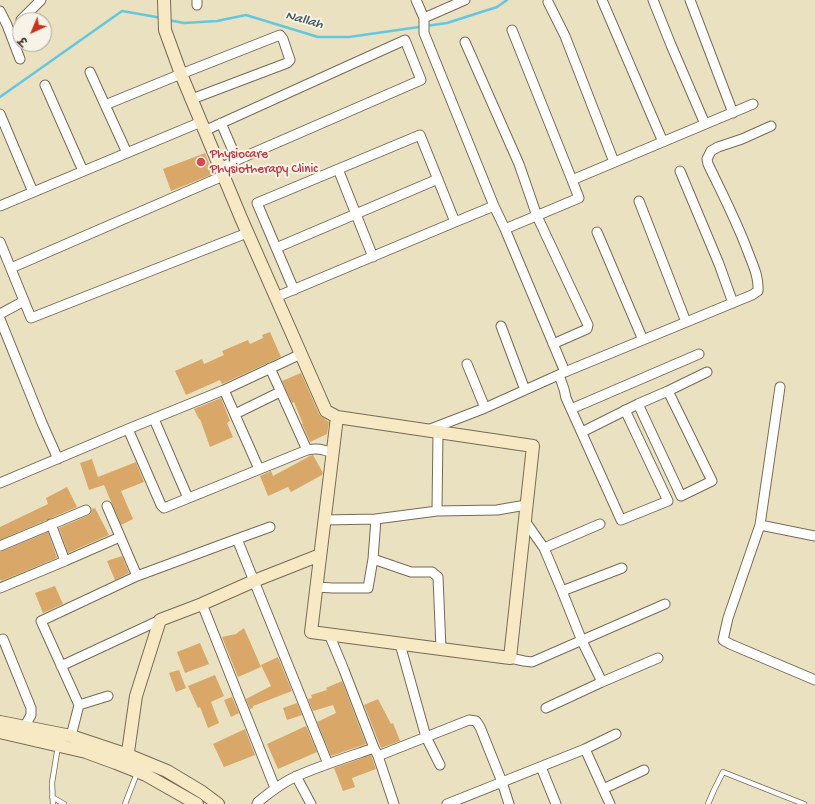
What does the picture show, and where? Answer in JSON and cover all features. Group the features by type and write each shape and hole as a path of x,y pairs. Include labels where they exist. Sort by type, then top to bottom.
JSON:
{"street":[{"path":"28,12 41,0"},
{"path":"416,0 424,18 424,33 494,206 553,344 559,375 566,398 621,520 681,496 712,481 668,391"},
{"path":"424,18 465,0"},
{"path":"602,0 663,142"},
{"path":"653,0 706,124"},
{"path":"690,0 733,112"},
{"path":"548,2 565,36 614,162"},
{"path":"164,5 165,30 202,127 326,412 337,417 533,446 510,658"},
{"path":"0,11 10,31 20,59"},
{"path":"505,229 579,198 512,30"},
{"path":"105,105 280,35 284,39 290,60 287,63 192,99"},
{"path":"0,206 127,153 202,127 221,124 405,40 421,80 237,160 221,172 11,268"},
{"path":"465,42 519,164 537,216 588,325 587,329 553,344"},
{"path":"90,72 127,153"},
{"path":"45,85 83,171"},
{"path":"572,180 753,104"},
{"path":"0,114 33,192"},
{"path":"221,124 237,160"},
{"path":"433,431 559,375 733,303 758,291 755,270 742,235 707,159 711,151 718,147 742,139 772,126"},
{"path":"294,290 257,203 420,135 455,222"},
{"path":"338,169 373,257"},
{"path":"680,171 719,264 733,303"},
{"path":"276,248 438,179"},
{"path":"639,201 686,322"},
{"path":"276,297 494,206"},
{"path":"597,232 643,340"},
{"path":"0,242 31,318 247,233"},
{"path":"0,314 24,301"},
{"path":"0,319 42,423 58,458"},
{"path":"501,326 525,390"},
{"path":"0,483 224,390 301,354"},
{"path":"571,409 699,354"},
{"path":"467,364 485,408"},
{"path":"270,368 307,450"},
{"path":"582,432 625,410 707,372"},
{"path":"780,387 760,525 728,618 723,640 815,680"},
{"path":"224,390 259,469"},
{"path":"235,414 280,392"},
{"path":"638,404 681,496"},
{"path":"625,410 668,501"},
{"path":"337,417 311,632 532,662 665,604"},
{"path":"154,419 188,498"},
{"path":"128,429 161,505 164,508 307,450 318,448 332,453"},
{"path":"433,431 437,511"},
{"path":"324,520 376,519 437,511 497,510 526,505"},
{"path":"107,506 137,576"},
{"path":"0,546 86,510"},
{"path":"316,587 368,588 374,559 376,519"},
{"path":"525,521 544,548 582,641 602,682"},
{"path":"51,524 65,561"},
{"path":"544,548 600,524"},
{"path":"760,525 815,536"},
{"path":"79,705 41,622 137,576 270,527"},
{"path":"0,588 120,537"},
{"path":"236,539 328,764"},
{"path":"61,666 160,620 202,604 254,580 320,554"},
{"path":"374,559 411,572 432,572 438,577 441,649"},
{"path":"562,591 622,568"},
{"path":"202,604 276,788"},
{"path":"127,761 136,696 160,620"},
{"path":"329,634 376,752 394,804"},
{"path":"3,639 31,708 31,715 26,726"},
{"path":"400,644 426,737 440,765"},
{"path":"546,708 658,658"},
{"path":"63,738 79,705 108,696"},
{"path":"257,804 276,788 296,776 328,764 426,737 469,720 476,722 480,727 502,782 509,804"},
{"path":"0,722 26,726 127,761 167,771 202,792 218,804"},
{"path":"0,732 63,738"},
{"path":"447,804 585,750 616,734"},
{"path":"585,750 610,804"},
{"path":"127,761 138,771 197,804"},
{"path":"541,767 556,804"},
{"path":"603,789 644,770"},
{"path":"296,776 311,804"}],"lane":[{"path":"53,804 52,783 63,738"},
{"path":"125,804 138,771"},
{"path":"708,804 723,772 804,804"},
{"path":"52,797 64,804"}],"building":[{"path":"205,153 213,174 171,191 163,169"},
{"path":"270,332 281,357 222,384 220,380 186,395 175,371 202,359 204,364 224,355 222,351 248,340 250,344 263,338 262,335"},
{"path":"301,373 319,414 329,422 327,434 310,442 294,402 292,403 282,381"},
{"path":"221,398 230,421 227,423 233,437 210,447 200,419 194,409"},
{"path":"313,455 323,473 322,475 291,492 288,487 268,496 260,476 271,471 273,476"},
{"path":"92,459 98,477 136,462 144,482 121,491 133,519 121,525 104,485 89,490 80,463"},
{"path":"67,487 77,507 0,540 0,527 48,504 46,498"},
{"path":"95,508 109,535 68,553 59,528 89,515 92,509"},
{"path":"48,532 57,558 1,581 0,552"},
{"path":"122,556 129,573 115,580 107,561"},
{"path":"55,586 63,604 43,613 35,593"},
{"path":"244,628 261,667 238,677 222,637 236,634"},
{"path":"200,643 209,664 185,673 177,652"},
{"path":"278,657 292,691 253,706 253,708 250,709 246,699 271,686 261,665"},
{"path":"179,670 186,688 176,692 169,673"},
{"path":"215,675 224,696 211,702 219,723 208,728 200,707 198,708 188,686"},
{"path":"342,681 366,744 331,756 317,722 336,713 333,705 313,711 308,699 312,698 311,695 327,690 326,688"},
{"path":"232,697 239,713 231,717 224,700"},
{"path":"378,699 391,724 393,723 400,741 381,748 364,705"},
{"path":"297,703 302,715 287,720 283,708"},
{"path":"306,726 317,752 278,769 267,744"},
{"path":"245,729 255,755 224,767 213,744"},
{"path":"371,755 376,769 352,778 355,787 343,791 334,768"}],"waterway":[{"name":"Nallah","path":"168,20 184,23 217,21 246,15 318,37 349,37 447,23 497,7 507,0"},
{"name":"Nallah","path":"0,97 122,11 162,18"}],"place":[{"name":"Physiocare Physiotherapy Clinic","path":"201,162"}]}
